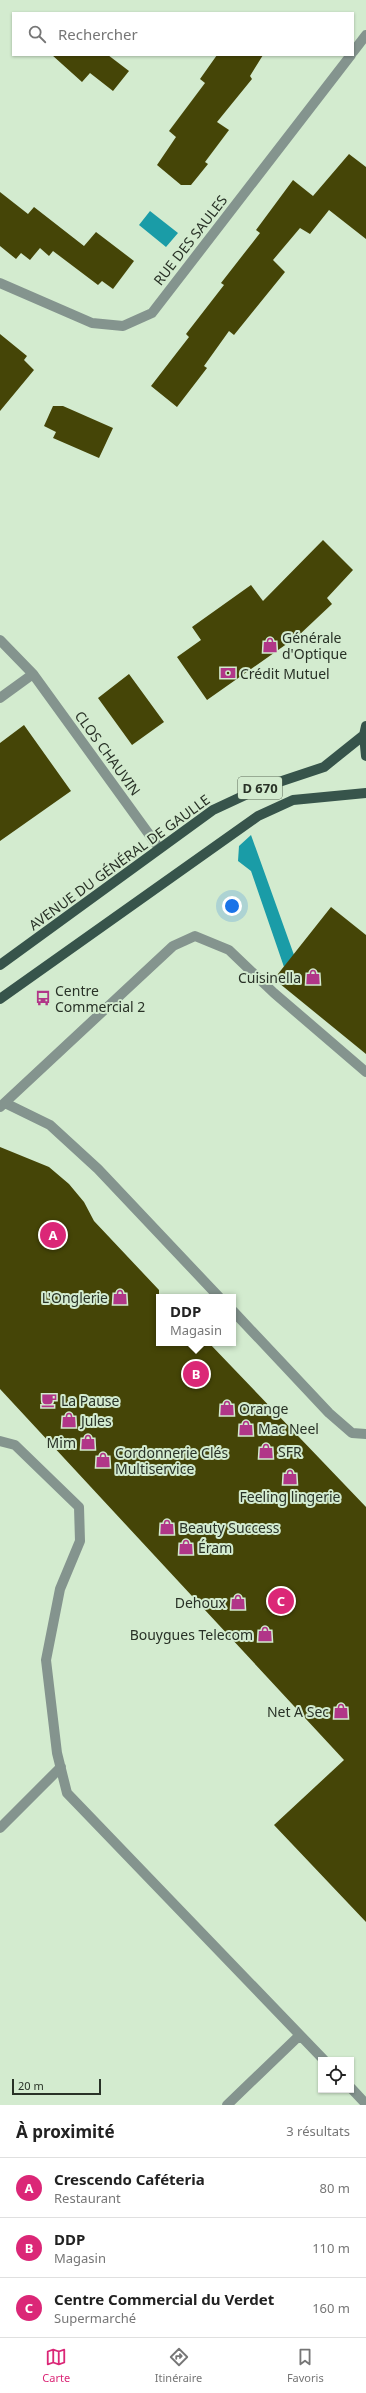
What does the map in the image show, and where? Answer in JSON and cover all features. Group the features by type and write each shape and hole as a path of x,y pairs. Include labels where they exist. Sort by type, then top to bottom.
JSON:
{"main road":[{"name":"AVENUE DU GÉNÉRAL DE GAULLE","path":"0,965 213,810 258,789 324,767 365,730"},
{"name":"AVENUE DU GÉNÉRAL DE GAULLE","path":"365,730 366,756"},
{"name":"D 670","path":"0,999 258,816 293,800 366,793"}],"street":[{"path":"354,51 366,35"},
{"name":"RUE DES SAULES","path":"0,283 92,323 123,326 152,313 349,56"},
{"name":"CLOS CHAUVIN","path":"0,640 33,674 159,848"},
{"path":"0,698 33,674"},
{"path":"216,1294 103,1174 50,1125 2,1105 173,946 195,936 229,950 274,993 366,1072"},
{"path":"236,1314 329,1413 352,1432 366,1434"},
{"path":"0,1441 15,1445 79,1507 80,1541 60,1590 46,1660 57,1753 67,1793 321,2057"},
{"path":"0,1828 61,1767"},
{"path":"226,2105 300,2035"},
{"path":"354,2091 366,2104"}],"water":[{"path":"150,211 178,233 166,247 139,225"},
{"path":"251,835 294,955 284,967 251,871 238,861 239,846"}],"building":[{"path":"53,56 109,56 129,71 113,91 90,73 82,82"},
{"path":"216,56 262,56 250,76 252,79 217,122 229,130 205,162 208,164 191,185 181,185 157,165 176,137 169,131 205,83 200,79"},
{"path":"349,154 366,167 366,239 329,210 310,234 300,228 273,260 285,272 234,335 229,331 204,366 207,368 177,407 151,386 189,337 186,334 224,285 221,283 260,233 256,230 293,180 313,196"},
{"path":"0,192 28,214 34,207 84,246 96,232 134,261 113,289 102,281 98,285 53,251 49,256 40,248 30,260 21,253 16,259 0,246"},
{"path":"0,334 27,356 24,360 34,370 0,411"},
{"path":"53,406 63,406 113,428 99,458 53,438 56,432 44,426"},
{"path":"323,540 353,570 327,598 332,604 298,636 207,700 177,657 201,640 192,627 251,585 263,601"},
{"path":"129,674 164,722 132,745 98,698"},
{"path":"24,725 71,791 0,841 0,743"},
{"path":"331,907 366,935 366,1054 274,979"},
{"path":"0,1147 49,1167 69,1184 84,1202 94,1221 159,1290 159,1294 156,1294 156,1346 212,1346 366,1507 366,1922 274,1825 344,1760 0,1389"}],"place":[{"name":"Générale d'Optique","path":"270,645"},
{"name":"Crédit Mutuel","path":"228,673"},
{"name":"Cuisinella","path":"313,977"},
{"name":"Centre Commercial 2","path":"43,998"},
{"name":"Crescendo Caféteria","path":"53,1235"},
{"name":"L'Onglerie","path":"120,1297"},
{"name":"DDP","path":"196,1374"},
{"name":"La Pause","path":"49,1400"},
{"name":"Orange","path":"227,1408"},
{"name":"Jules","path":"69,1420"},
{"name":"Mac Neel","path":"246,1428"},
{"name":"Mim","path":"88,1442"},
{"name":"SFR","path":"266,1451"},
{"name":"Cordonnerie Clés Multiservice","path":"103,1460"},
{"name":"Feeling lingerie","path":"290,1477"},
{"name":"Beauty Success","path":"167,1527"},
{"name":"Éram","path":"186,1547"},
{"name":"Centre Commercial du Verdet","path":"281,1601"},
{"name":"Dehoux","path":"238,1602"},
{"name":"Bouygues Telecom","path":"265,1634"},
{"name":"Net A Sec","path":"341,1711"}]}
